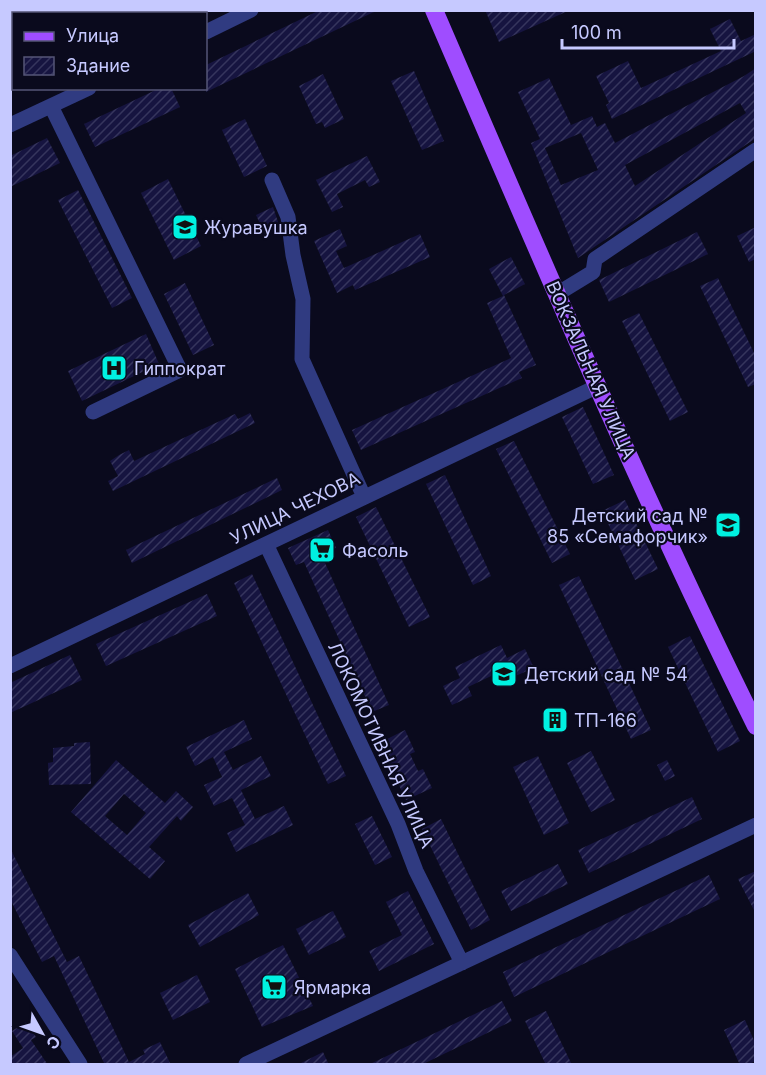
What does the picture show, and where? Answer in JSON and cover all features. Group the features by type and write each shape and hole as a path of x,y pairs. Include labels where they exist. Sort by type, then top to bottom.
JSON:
{"main road":[{"name":"ВОКЗАЛЬНАЯ УЛИЦА","path":"434,10 596,387 700,613 756,726"}],"street":[{"path":"207,32 250,10"},
{"path":"10,125 85,90"},
{"path":"51,106 180,370 93,412"},
{"path":"557,294 593,272 595,259 756,150"},
{"path":"272,180 288,218 293,255 303,299 302,359 364,497"},
{"name":"УЛИЦА ЧЕХОВА","path":"10,666 596,387"},
{"name":"ЛОКОМОТИВНАЯ УЛИЦА","path":"266,544 398,824 416,871 462,963"},
{"path":"246,1065 756,825"},
{"path":"10,955 80,1065"}],"building":[{"path":"320,10 378,10 206,92 207,65"},
{"path":"485,10 570,10 499,42"},
{"path":"730,19 741,41 756,34 756,51 612,119 606,105 609,103 596,76 628,61 641,88 721,51 710,29"},
{"path":"756,68 756,138 578,258 531,143 540,139 518,92 549,78 571,125 592,116 597,127 605,123 615,143","holes":["740,103 746,113 635,186 625,165","581,133 598,170 561,185 545,148"]},
{"path":"414,71 444,141 422,150 391,81"},
{"path":"323,74 344,119 325,128 322,122 316,124 299,86"},
{"path":"156,90 172,90 180,107 95,147 84,124"},
{"path":"245,119 267,166 244,177 222,130"},
{"path":"47,138 60,163 10,187 10,156"},
{"path":"367,156 380,182 369,187 365,180 337,194 343,207 332,212 316,180"},
{"path":"168,179 201,246 174,260 141,193"},
{"path":"78,190 132,298 112,308 58,200"},
{"path":"273,207 280,228 265,235 256,215"},
{"path":"756,227 756,259 749,262 737,236"},
{"path":"340,229 347,246 336,251 344,268 420,234 430,257 355,290 353,285 337,293 314,241"},
{"path":"697,232 708,254 609,302 599,280"},
{"path":"511,257 525,284 504,295 536,365 519,372 522,378 361,450 352,430 511,358 487,303 503,296 489,269"},
{"path":"718,278 756,357 756,384 748,387 700,286"},
{"path":"185,283 214,345 193,355 164,294"},
{"path":"639,313 688,412 670,421 622,321"},
{"path":"146,334 159,364 82,401 68,371"},
{"path":"583,407 614,475 593,484 562,417"},
{"path":"250,413 255,423 113,491 108,481 118,476 110,461 119,455 129,450 134,461 235,414 238,419"},
{"path":"514,441 570,554 552,563 496,449"},
{"path":"445,475 491,576 473,585 426,484"},
{"path":"277,478 282,490 132,563 126,550"},
{"path":"625,500 658,569 635,580 602,511"},
{"path":"376,507 430,617 409,627 356,517"},
{"path":"328,530 336,548 321,554 389,705 372,712 304,562 296,565 288,548"},
{"path":"252,574 346,776 328,784 234,583"},
{"path":"579,576 651,730 631,739 559,585"},
{"path":"207,594 217,616 106,666 96,644"},
{"path":"690,636 740,741 718,752 668,647"},
{"path":"501,645 507,658 525,649 534,668 513,677 508,668 468,687 472,696 452,705 443,686 460,678 455,667"},
{"path":"70,655 82,680 10,713 10,683"},
{"name":"ТП-166","path":"560,711 565,721 549,728 544,719"},
{"path":"244,720 252,739 224,752 233,770 261,756 271,776 241,790 255,819 284,806 293,825 236,852 227,833 245,825 232,798 214,806 204,785 222,777 213,757 195,766 186,747"},
{"path":"405,730 415,752 410,754 418,771 423,769 432,788 406,800 379,743"},
{"path":"90,742 91,784 49,785 48,763 53,762 53,748"},
{"path":"591,751 615,800 591,812 567,763"},
{"path":"538,756 569,823 544,835 513,767"},
{"path":"116,760 165,803 176,791 193,807 181,821 177,816 149,847 165,861 150,879 71,812","holes":["124,794 146,813 127,835 105,816"]},
{"path":"667,760 675,776 665,781 657,765"},
{"path":"692,797 702,819 589,873 578,850"},
{"path":"372,816 392,857 375,865 355,824"},
{"path":"441,819 490,920 471,930 422,829"},
{"path":"10,848 67,962 79,956 129,1062 145,1054 143,1050 160,1042 171,1065 105,1065 54,956 42,962 10,899"},
{"path":"558,864 568,884 511,911 501,891"},
{"path":"756,871 756,914 738,879"},
{"path":"709,875 720,899 514,997 503,972"},
{"path":"408,891 434,944 379,971 369,951 402,935 386,902"},
{"path":"248,893 259,915 200,947 188,925"},
{"path":"333,911 346,937 309,955 296,929"},
{"path":"283,945 313,1006 262,1027 235,969"},
{"path":"197,975 210,1002 173,1020 160,993"},
{"path":"502,1001 512,1021 421,1065 368,1065"},
{"path":"546,1011 572,1065 546,1065 525,1021"},
{"path":"745,1020 756,1045 756,1061 740,1065 724,1030"},
{"path":"26,1022 36,1037 31,1040 48,1065 10,1065 10,1057 23,1048 12,1031"},
{"path":"323,1052 329,1065 297,1065"}],"place":[{"name":"Журавушка","path":"185,227"},
{"name":"Гиппократ","path":"114,368"},
{"name":"Детский сад № 85 «Семафорчик»","path":"728,525"},
{"name":"Фасоль","path":"322,550"},
{"name":"Детский сад № 54","path":"504,674"},
{"name":"ТП-166","path":"555,720"},
{"name":"Ярмарка","path":"274,987"}]}
